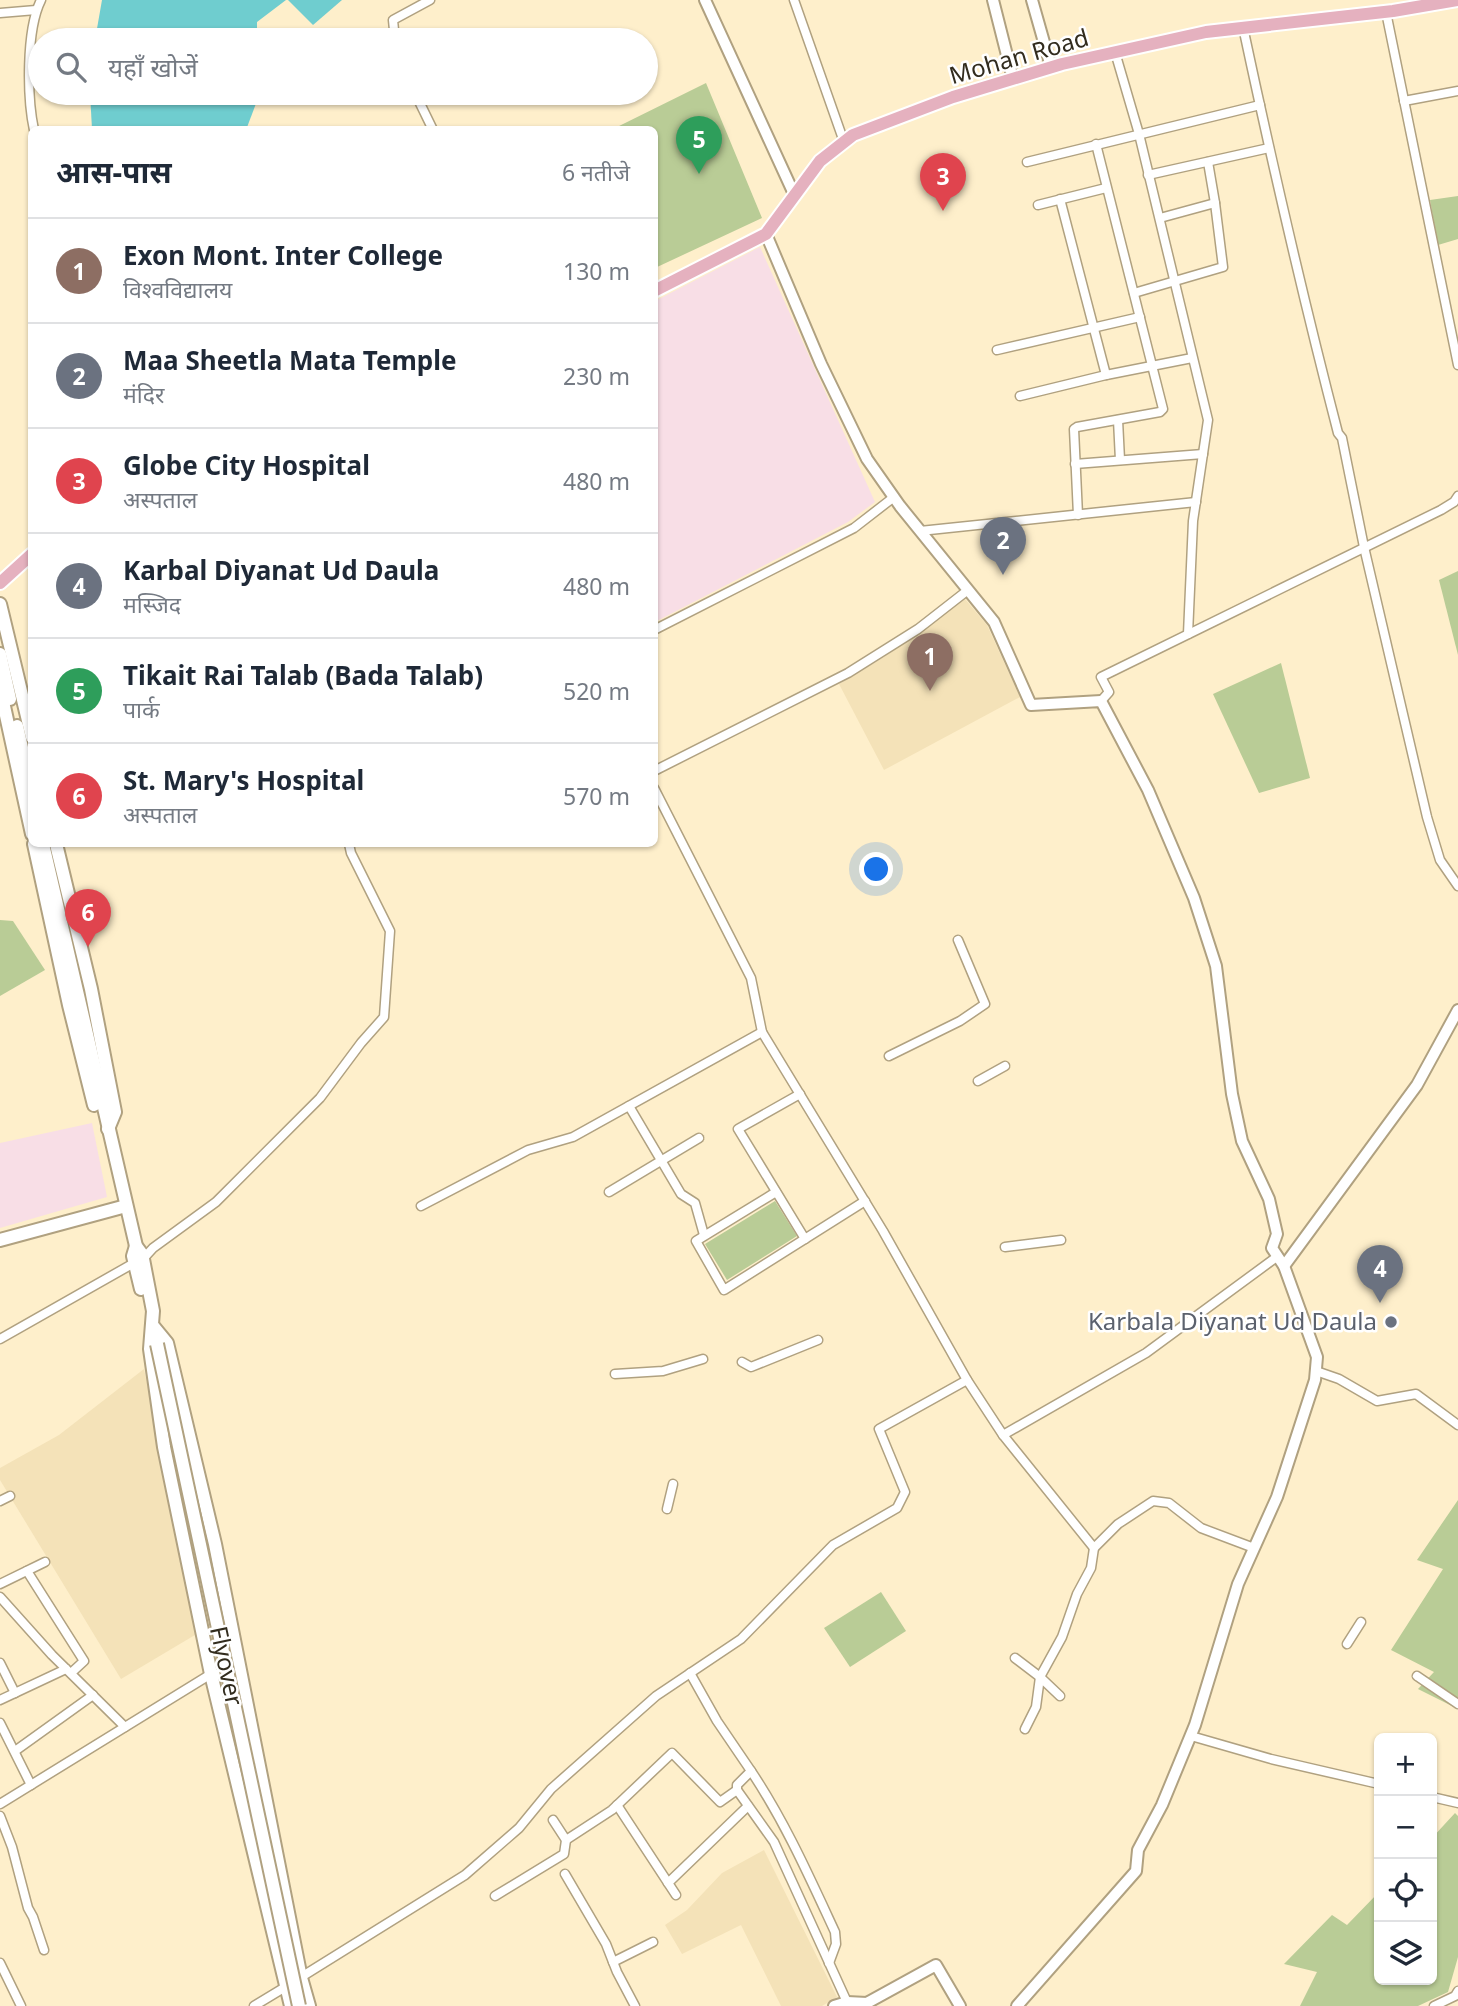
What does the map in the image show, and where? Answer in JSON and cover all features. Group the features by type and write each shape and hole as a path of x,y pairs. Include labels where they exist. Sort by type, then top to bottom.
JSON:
{"main road":[{"name":"Mohan Road","path":"658,289 766,234 820,161 853,135 918,111 1051,67 1206,32 1387,12 1421,3 1457,0"},
{"path":"0,583 28,558"},
{"path":"0,604 28,720"},
{"path":"0,654 28,774"},
{"path":"0,688 28,816"},
{"path":"35,847 68,1005 97,1118 108,1129"},
{"path":"44,847 108,1129 122,1207 135,1246 133,1256 139,1261 146,1312 167,1343 215,1544 301,1978 310,2006"},
{"path":"58,847 91,989 115,1112 108,1129"},
{"path":"0,1240 122,1207"},
{"path":"152,1322 150,1349 164,1447 211,1674 291,2006"},
{"name":"Flyover","path":"152,1322 299,2006"}],"street":[{"path":"34,28 36,10 41,0"},
{"path":"394,28 393,20 430,0"},
{"path":"705,0 794,194"},
{"path":"794,0 844,142"},
{"path":"993,0 1013,79"},
{"path":"1032,0 1051,67"},
{"path":"0,13 36,10"},
{"path":"1387,12 1458,365"},
{"path":"1243,27 1294,264 1317,342 1338,433 1342,438 1364,547 1427,817 1440,860 1458,886"},
{"path":"1115,52 1139,134 1208,420 1193,521 1188,634"},
{"path":"1404,101 1458,91"},
{"path":"30,105 33,126"},
{"path":"421,105 431,126"},
{"path":"1027,162 1260,105"},
{"path":"1077,514 1075,428 1162,412 1096,144"},
{"path":"1148,175 1269,148"},
{"path":"1134,293 1223,268 1208,162"},
{"path":"1038,205 1106,188"},
{"path":"1060,199 1105,375"},
{"path":"1160,218 1215,203"},
{"path":"766,234 821,363 867,459 920,531 994,622 1031,705 1101,701 1109,692 1101,677 1441,510 1458,496"},
{"path":"997,350 1140,317"},
{"path":"1020,396 1105,375 1192,358"},
{"path":"1118,420 1120,460"},
{"path":"1074,464 1203,454"},
{"path":"658,628 854,528 894,497"},
{"path":"920,531 1196,502"},
{"path":"658,769 848,673 918,629 968,590"},
{"path":"1017,2006 1136,1871 1138,1850 1162,1805 1191,1736 1238,1584 1277,1497 1315,1380 1317,1357 1281,1261 1272,1248 1277,1234 1269,1199 1242,1142 1232,1094 1216,966 1194,898 1148,790 1101,701"},
{"path":"658,796 751,978 762,1032 865,1201 967,1380 1003,1435 1094,1548"},
{"path":"0,1339 139,1261 216,1202 320,1098 384,1017 390,931 350,847"},
{"path":"889,1056 960,1021 985,1004 958,940"},
{"path":"1003,1435 1146,1353 1281,1261 1416,1085 1458,1010"},
{"path":"421,1206 528,1150 573,1137 762,1032"},
{"path":"978,1081 1004,1066"},
{"path":"800,1094 738,1129 805,1239"},
{"path":"629,1106 681,1194 695,1203 704,1236"},
{"path":"609,1192 699,1138"},
{"path":"776,1192 696,1241 724,1290 865,1201"},
{"path":"1005,1247 1061,1240"},
{"path":"741,1362 751,1367 818,1340"},
{"path":"615,1374 663,1371 703,1359"},
{"path":"1316,1371 1339,1379 1377,1401 1416,1394 1458,1425"},
{"path":"254,2006 466,1875 519,1828 551,1788 656,1696 741,1639 833,1545 897,1508 905,1492 879,1429 967,1380"},
{"path":"667,1509 673,1484"},
{"path":"0,1501 9,1496"},
{"path":"1025,1729 1036,1707 1040,1677 1062,1637 1077,1594 1091,1568 1094,1548 1118,1524 1153,1501 1168,1503 1201,1528 1254,1548"},
{"path":"0,1584 45,1562"},
{"path":"0,1700 69,1671 84,1661 27,1571"},
{"path":"0,1597 125,1727"},
{"path":"1347,1644 1361,1622"},
{"path":"1015,1658 1060,1696"},
{"path":"0,1663 15,1693"},
{"path":"0,1804 211,1674 239,1670"},
{"path":"690,1673 717,1721 776,1809 800,1854 835,1931 836,1944 829,1963"},
{"path":"1417,1676 1458,1704"},
{"path":"15,1751 93,1695"},
{"path":"0,1723 31,1784"},
{"path":"1191,1736 1271,1759 1374,1783"},
{"path":"566,1840 617,1805 672,1753 720,1802 737,1790"},
{"path":"751,1771 737,1785 737,1790 774,1842 847,2001"},
{"path":"1437,1798 1458,1803"},
{"path":"617,1805 676,1895"},
{"path":"668,1882 748,1806"},
{"path":"0,1816 44,1950"},
{"path":"495,1896 564,1854 566,1840 553,1820"},
{"path":"565,1874 606,1944 635,2006"},
{"path":"803,1905 819,1897"},
{"path":"613,1962 653,1942"},
{"path":"0,1963 21,2006"},
{"path":"834,2006 847,2001 867,2003 936,1965 960,2006"},
{"path":"1434,2006 1455,1996 1458,1991"}],"shaded area":[{"path":"760,247 875,502 848,522 658,620 658,299"},
{"path":"965,599 987,625 1020,697 884,770 839,684 884,657"},
{"path":"92,1123 107,1197 0,1228 0,1143"},
{"path":"144,1369 200,1632 121,1679 0,1480 0,1468 59,1435"},
{"path":"764,1850 837,1997 822,2006 781,2006 741,1925 682,1954 665,1925 687,1910 722,1873"}],"green space":[{"path":"706,83 762,218 658,267 658,126 619,126"},
{"path":"1458,196 1458,239 1438,245 1430,200"},
{"path":"1458,571 1458,655 1439,580"},
{"path":"1281,663 1310,778 1259,793 1213,694"},
{"path":"0,920 13,921 45,970 0,996"},
{"path":"775,1201 797,1236 727,1280 705,1244"},
{"path":"1458,1500 1458,1709 1418,1689 1434,1672 1391,1650 1443,1569 1417,1560"},
{"path":"881,1592 906,1631 850,1667 824,1628"},
{"path":"1455,1813 1458,1816 1458,1957 1448,1992 1418,2006 1300,2006 1317,1972 1284,1964 1332,1915 1347,1925 1374,1897 1374,1985 1437,1985 1437,1833"}],"water":[{"path":"102,0 286,0 257,22 257,28 97,28"},
{"path":"288,0 342,0 313,25"},
{"path":"91,105 255,105 248,126 92,126"}],"place":[{"name":"Tikait Rai Talab (Bada Talab)","path":"699,174"},
{"name":"Globe City Hospital","path":"943,211"},
{"name":"Maa Sheetla Mata Temple","path":"1003,575"},
{"name":"Exon Mont. Inter College","path":"930,691"},
{"name":"St. Mary's Hospital","path":"88,947"},
{"name":"Karbal Diyanat Ud Daula","path":"1380,1303"},
{"name":"Karbala Diyanat Ud Daula","path":"1391,1322"}]}
